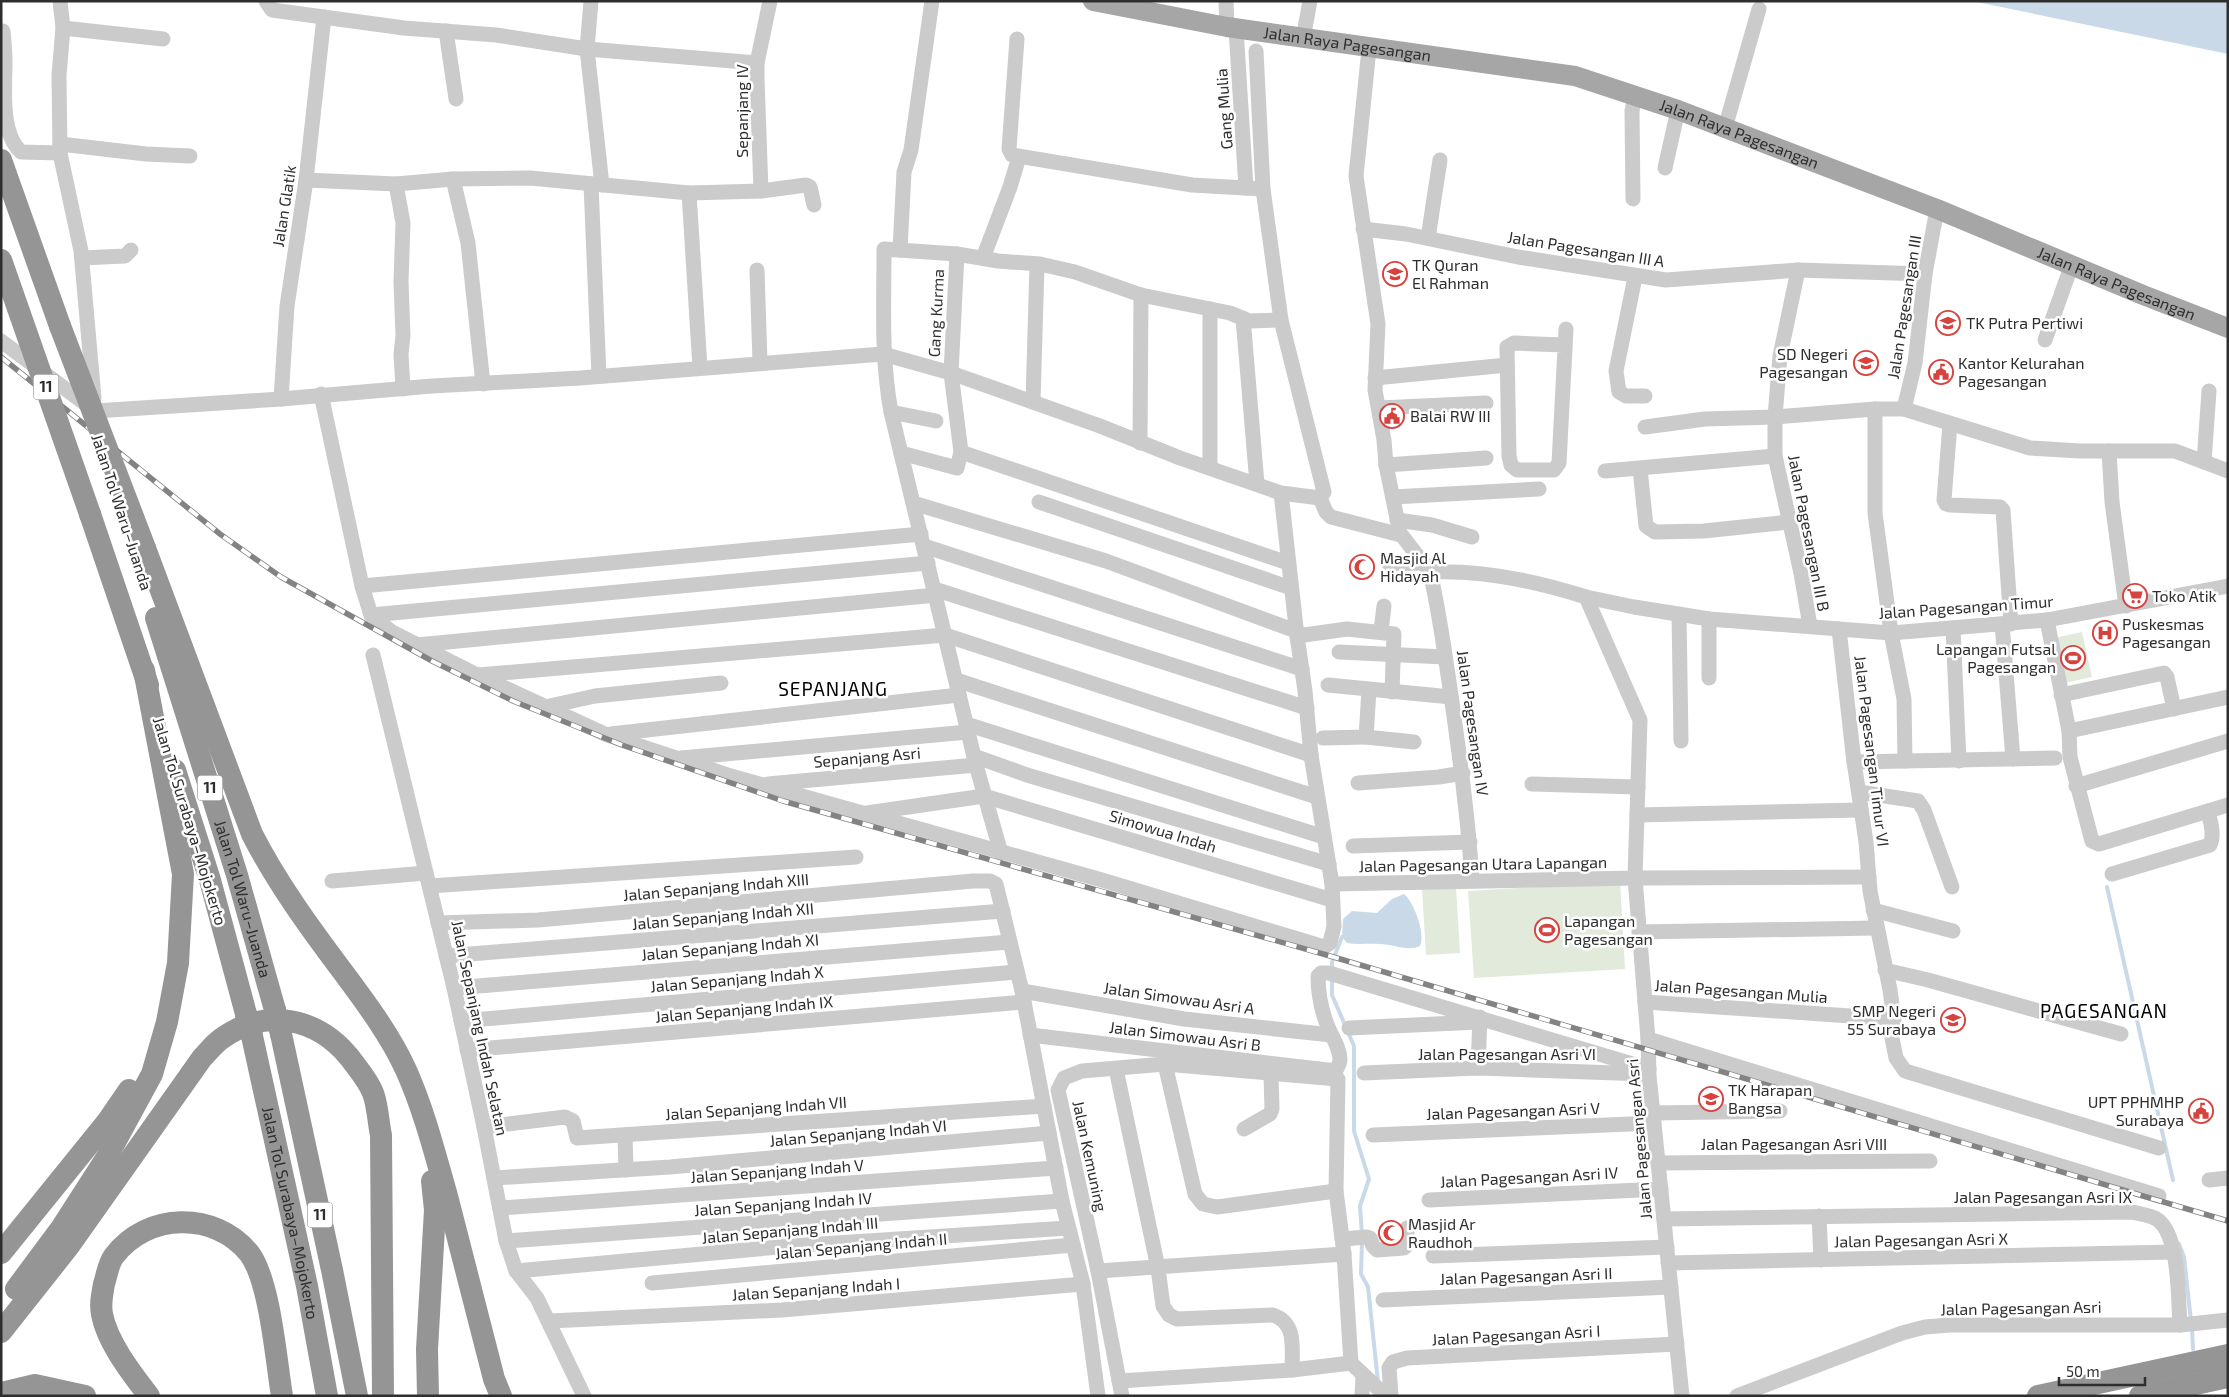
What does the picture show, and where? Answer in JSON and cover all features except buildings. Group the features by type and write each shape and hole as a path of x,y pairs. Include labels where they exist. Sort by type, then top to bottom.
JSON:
{"highway":[{"name":"Jalan Tol Waru–Juanda","path":"1,160 138,545 237,875 281,1034 357,1396"},
{"name":"Jalan Tol Surabaya–Mojokerto","path":"1,260 144,670 210,880 252,1036 307,1286 327,1396"},
{"path":"138,545 256,841 300,914 366,1003 406,1070 421,1109 450,1208 494,1379 501,1396"},
{"path":"1,1308 62,1227 107,1156 152,1074 167,1022 178,963 182,874 144,670"},
{"path":"1,1332 69,1246 202,1058 220,1040 238,1029 266,1020 291,1021 311,1026 338,1044 363,1074 373,1094 381,1135 383,1396"},
{"path":"1,1253 107,1122 142,1071 167,1022"},
{"path":"421,1109 431,1165 435,1210 427,1349 428,1396"},
{"path":"149,1396 126,1365 109,1335 102,1315 101,1299 113,1258 136,1236 152,1226 189,1222 219,1229 249,1254 263,1281 282,1396"},
{"path":"2038,1396 2228,1355"},
{"path":"2140,1396 2228,1377"},
{"path":"1,1393 35,1385 84,1396"}],"main road":[{"name":"Jalan Raya Pagesangan","path":"1093,1 1232,28 1369,49 1574,76 1678,110 1937,209 2228,328"}],"street":[{"path":"60,1 63,28 60,75 60,148 82,258 95,412"},
{"path":"266,1 272,10 324,17 496,35 588,50 758,63"},
{"path":"591,1 588,50 596,184 599,376"},
{"name":"Sepanjang IV","path":"761,191 756,94 758,63 770,1"},
{"path":"900,250 904,172 911,150 932,1"},
{"name":"Gang Mulia","path":"1226,1 1232,28 1246,188"},
{"path":"1303,39 1310,1"},
{"path":"1725,128 1759,9"},
{"name":"Jalan Glatik","path":"281,399 287,306 306,180 324,17"},
{"path":"63,28 163,39"},
{"path":"3,31 5,124 12,144 20,152 60,148 190,156"},
{"path":"446,31 456,99"},
{"path":"1017,39 1009,148 1012,155 1192,185 1263,189"},
{"name":"Jalan Pagesangan IV","path":"1369,49 1356,176 1378,324 1375,378 1386,465 1399,528 1427,567 1445,657 1463,772 1472,880"},
{"path":"1256,52 1263,189 1281,320 1324,492 1322,503"},
{"path":"1633,199 1632,111 1635,96"},
{"path":"1665,168 1678,110"},
{"path":"983,258 1010,187 1019,157"},
{"path":"1428,238 1440,160"},
{"path":"306,180 396,184 453,179 530,178 689,193 761,191 808,185 814,205"},
{"path":"453,179 468,243 483,384"},
{"path":"396,184 402,223 401,282 403,336 401,354 403,388"},
{"path":"689,193 700,368"},
{"name":"Jalan Pagesangan III","path":"1904,410 1915,364 1926,274 1937,209"},
{"name":"Jalan Pagesangan III A","path":"1363,229 1428,238 1635,277 1666,280 1798,270 1926,274"},
{"path":"82,258 125,256 131,250"},
{"path":"1001,853 967,728 923,540 900,453 885,382 883,354 884,250 957,254 1037,264 1075,272 1142,295 1230,313 1249,321 1281,320"},
{"name":"Gang Kurma","path":"957,254 951,373 961,452"},
{"path":"1033,402 1037,264"},
{"path":"2046,340 2072,264"},
{"path":"757,270 760,362"},
{"name":"Jalan Pagesangan III B","path":"1798,270 1780,356 1775,417 1775,456 1810,626"},
{"path":"1635,277 1616,371 1618,392 1626,396 1645,396"},
{"path":"1140,443 1142,295"},
{"path":"1210,309 1210,467"},
{"path":"1243,318 1257,484"},
{"path":"1564,345 1509,344 1507,347 1511,465 1517,470 1554,470 1560,463 1566,329"},
{"path":"1,341 95,412 883,354 951,373 1281,493 1322,503 1332,517 1399,528 1432,525 1472,537"},
{"path":"1375,378 1507,365"},
{"path":"2204,462 2209,390"},
{"path":"321,394 362,586 370,615 392,632 478,675 607,735 674,759 862,814 1102,880 1324,947 1330,943 1334,926 1332,884 1311,755 1300,633 1291,588 1281,493"},
{"path":"1379,408 1486,403"},
{"path":"1875,409 1875,513 1891,633 1904,700 1905,761"},
{"path":"1645,427 1705,420 1775,417 1875,409 1904,410 2030,448 2174,451 2228,471"},
{"path":"891,412 936,421"},
{"path":"1950,424 1944,500 1946,504 2000,507 2003,510 2006,624 2013,759"},
{"path":"2109,451 2112,502 2126,606"},
{"path":"900,453 957,468 961,452 1288,563"},
{"path":"1604,471 1775,456"},
{"path":"1386,465 1486,458"},
{"path":"1640,469 1646,526 1655,532 1704,531 1790,522"},
{"path":"1392,497 1539,489"},
{"path":"1039,502 1291,588"},
{"path":"913,503 1106,561 1300,633 1347,629 1381,631 1395,636 1392,692"},
{"path":"362,586 923,540 1302,669"},
{"path":"370,615 928,563"},
{"path":"1389,564 1427,567 1545,584 1586,596 1639,716 1634,878"},
{"name":"Jalan Pagesangan Timur","path":"1586,596 1634,607 1709,619 1891,633 2047,620 2228,586"},
{"path":"416,645 935,592 1307,708"},
{"path":"1381,631 1384,606"},
{"path":"1679,614 1681,741"},
{"path":"1709,619 1709,678"},
{"path":"2047,620 2061,695 2070,731 2062,758 2076,786 2092,841 2098,844 2228,805"},
{"path":"1953,628 1959,761"},
{"name":"Jalan Pagesangan Timur VI","path":"1839,629 1873,910 1894,1019 1892,1038 1896,1058 1905,1071 2159,1148"},
{"path":"478,675 945,635 1311,755"},
{"path":"1339,652 1445,657"},
{"name":"Jalan Sepanjang Indah Selatan","path":"373,655 454,988 506,1241 516,1272 537,1298 584,1396"},
{"path":"2061,695 2164,673 2167,677 2174,708"},
{"path":"956,680 1317,797"},
{"path":"545,707 595,696 721,683"},
{"path":"1328,685 1451,697"},
{"path":"1366,737 1369,690"},
{"path":"607,735 959,695"},
{"path":"2070,731 2228,697"},
{"path":"674,759 967,728 1324,836"},
{"path":"1323,738 1366,737 1414,742"},
{"path":"2076,786 2228,741"},
{"path":"1854,762 2062,758"},
{"path":"975,760 1329,864"},
{"name":"Sepanjang Asri","path":"762,785 975,760"},
{"path":"1358,783 1439,777 1463,772"},
{"path":"1532,784 1638,787"},
{"path":"1859,792 1918,801 1924,810 1952,888"},
{"path":"862,814 984,796"},
{"name":"Simowua Indah","path":"984,796 1332,900"},
{"path":"1637,816 1861,810"},
{"path":"2112,874 2210,845 2213,839 2208,810"},
{"path":"1353,846 1470,842"},
{"path":"332,881 428,879 856,858"},
{"name":"Jalan Pagesangan Utara Lapangan","path":"1332,884 1472,880 1869,877"},
{"name":"Jalan Pagesangan Asri","path":"1634,878 1653,1118 1682,1396"},
{"name":"Jalan Sepanjang Indah XIII","path":"438,922 538,920 973,881 990,881 996,884 1003,911"},
{"path":"1873,910 1954,931"},
{"path":"1003,911 1023,997 1062,1201 1083,1284 1098,1396"},
{"name":"Jalan Sepanjang Indah XII","path":"446,956 1003,911"},
{"path":"1639,932 1876,928"},
{"name":"Jalan Sepanjang Indah XI","path":"454,988 1009,942"},
{"path":"1886,970 2121,1034"},
{"name":"Jalan Sepanjang Indah X","path":"461,1021 1016,972"},
{"path":"1362,1396 1377,1388 1351,1363 1350,1242 1336,1191 1336,1075 1340,1062 1338,1051 1319,1000 1318,976 1321,973 1332,974 1649,1072"},
{"name":"Jalan Simowau Asri A","path":"1023,997 1331,1035"},
{"name":"Jalan Sepanjang Indah IX","path":"467,1050 1023,997"},
{"name":"Jalan Pagesangan Mulia","path":"1645,1002 1894,1019"},
{"path":"1350,1028 1479,1020"},
{"path":"1478,1068 1479,1020"},
{"name":"Jalan Simowau Asri B","path":"1030,1035 1336,1075"},
{"path":"1648,1039 2159,1196"},
{"path":"1165,1064 1195,1194 1203,1204 1217,1207 1336,1191"},
{"name":"Jalan Kemuning","path":"1120,1388 1098,1271 1058,1090 1064,1078 1076,1073 1165,1064 1272,1075 1336,1075"},
{"name":"Jalan Pagesangan Asri VI","path":"1364,1073 1478,1068 1649,1072"},
{"path":"1116,1069 1158,1268 1163,1306 1169,1315 1177,1319 1273,1315 1281,1317 1291,1331 1292,1370"},
{"path":"1244,1129 1270,1114 1272,1109 1272,1075"},
{"name":"Jalan Sepanjang Indah VII","path":"484,1127 565,1117 573,1121 577,1138 1044,1106"},
{"name":"Jalan Pagesangan Asri V","path":"1373,1134 1780,1111"},
{"name":"Jalan Sepanjang Indah VI","path":"494,1178 670,1167 1049,1133"},
{"path":"625,1135 626,1170"},
{"name":"Jalan Pagesangan Asri VIII","path":"1658,1163 1930,1161"},
{"name":"Jalan Sepanjang Indah V","path":"500,1208 1056,1168"},
{"path":"2209,1180 2228,1178"},
{"name":"Jalan Pagesangan Asri IV","path":"1429,1200 1661,1189"},
{"name":"Jalan Sepanjang Indah IV","path":"506,1241 1062,1201"},
{"name":"Jalan Pagesangan Asri IX","path":"1664,1219 2132,1212 2152,1217 2159,1221 2167,1232 2174,1252 2181,1325"},
{"path":"1819,1216 1821,1260"},
{"name":"Jalan Sepanjang Indah III","path":"516,1272 790,1246 1068,1228"},
{"path":"1098,1271 1158,1268 1370,1238 1377,1250 1404,1248 1407,1245 1407,1228"},
{"name":"Jalan Sepanjang Indah II","path":"652,1283 1073,1245"},
{"path":"1433,1256 1667,1247"},
{"name":"Jalan Pagesangan Asri X","path":"1668,1263 2174,1252"},
{"name":"Jalan Sepanjang Indah I","path":"550,1322 782,1310 1083,1284"},
{"name":"Jalan Pagesangan Asri II","path":"1383,1300 1671,1288"},
{"name":"Jalan Pagesangan Asri","path":"1737,1396 1902,1333 1925,1327 1950,1325 2181,1325 2228,1320"},
{"name":"Jalan Pagesangan Asri I","path":"1377,1388 1393,1362 1407,1358 1677,1344"},
{"path":"1120,1388 1351,1363"}],"shaded area":[{"name":"Lapangan Futsal Pagesangan","path":"2082,632 2092,677 2065,683 2054,638"},
{"name":"Lapangan Pagesangan","path":"1620,882 1625,969 1474,978 1468,891"},
{"path":"1456,887 1460,953 1426,955 1422,889"}],"water":[{"path":"1972,1 2228,1 2228,54"},
{"path":"1404,894 1412,904 1418,919 1421,934 1420,946 1410,948 1385,944 1351,944 1347,943 1342,937 1343,919 1352,911 1377,913 1392,899"}],"waterway":[{"path":"2107,887 2173,1180"},
{"path":"1332,971 1332,962 1342,937"},
{"path":"1332,978 1332,995 1354,1046 1354,1131 1369,1179 1360,1206 1362,1235"},
{"path":"1362,1242 1361,1274 1368,1287 1378,1382"},
{"path":"2179,1244 2184,1257 2191,1321"},
{"path":"2192,1328 2193,1349"}],"railway":[{"path":"1,357 220,534 281,577 432,661 513,701 622,745 783,801 1330,956 2228,1221"}],"place":[{"name":"TK Quran El Rahman","path":"1395,274"},
{"name":"TK Putra Pertiwi","path":"1948,323"},
{"name":"SD Negeri Pagesangan","path":"1866,363"},
{"name":"Kantor Kelurahan Pagesangan","path":"1941,372"},
{"name":"Balai RW III","path":"1392,416"},
{"name":"Masjid Al Hidayah","path":"1362,567"},
{"name":"Toko Atik","path":"2135,596"},
{"name":"Puskesmas Pagesangan","path":"2105,633"},
{"name":"Lapangan Futsal Pagesangan","path":"2073,658"},
{"name":"Lapangan Pagesangan","path":"1547,930"},
{"name":"SMP Negeri 55 Surabaya","path":"1953,1020"},
{"name":"TK Harapan Bangsa","path":"1711,1099"},
{"name":"UPT PPHMHP Surabaya","path":"2201,1111"},
{"name":"Masjid Ar Raudhoh","path":"1391,1233"}],"district":[{"name":"SEPANJANG","path":"833,689"},
{"name":"PAGESANGAN","path":"2104,1011"}]}
